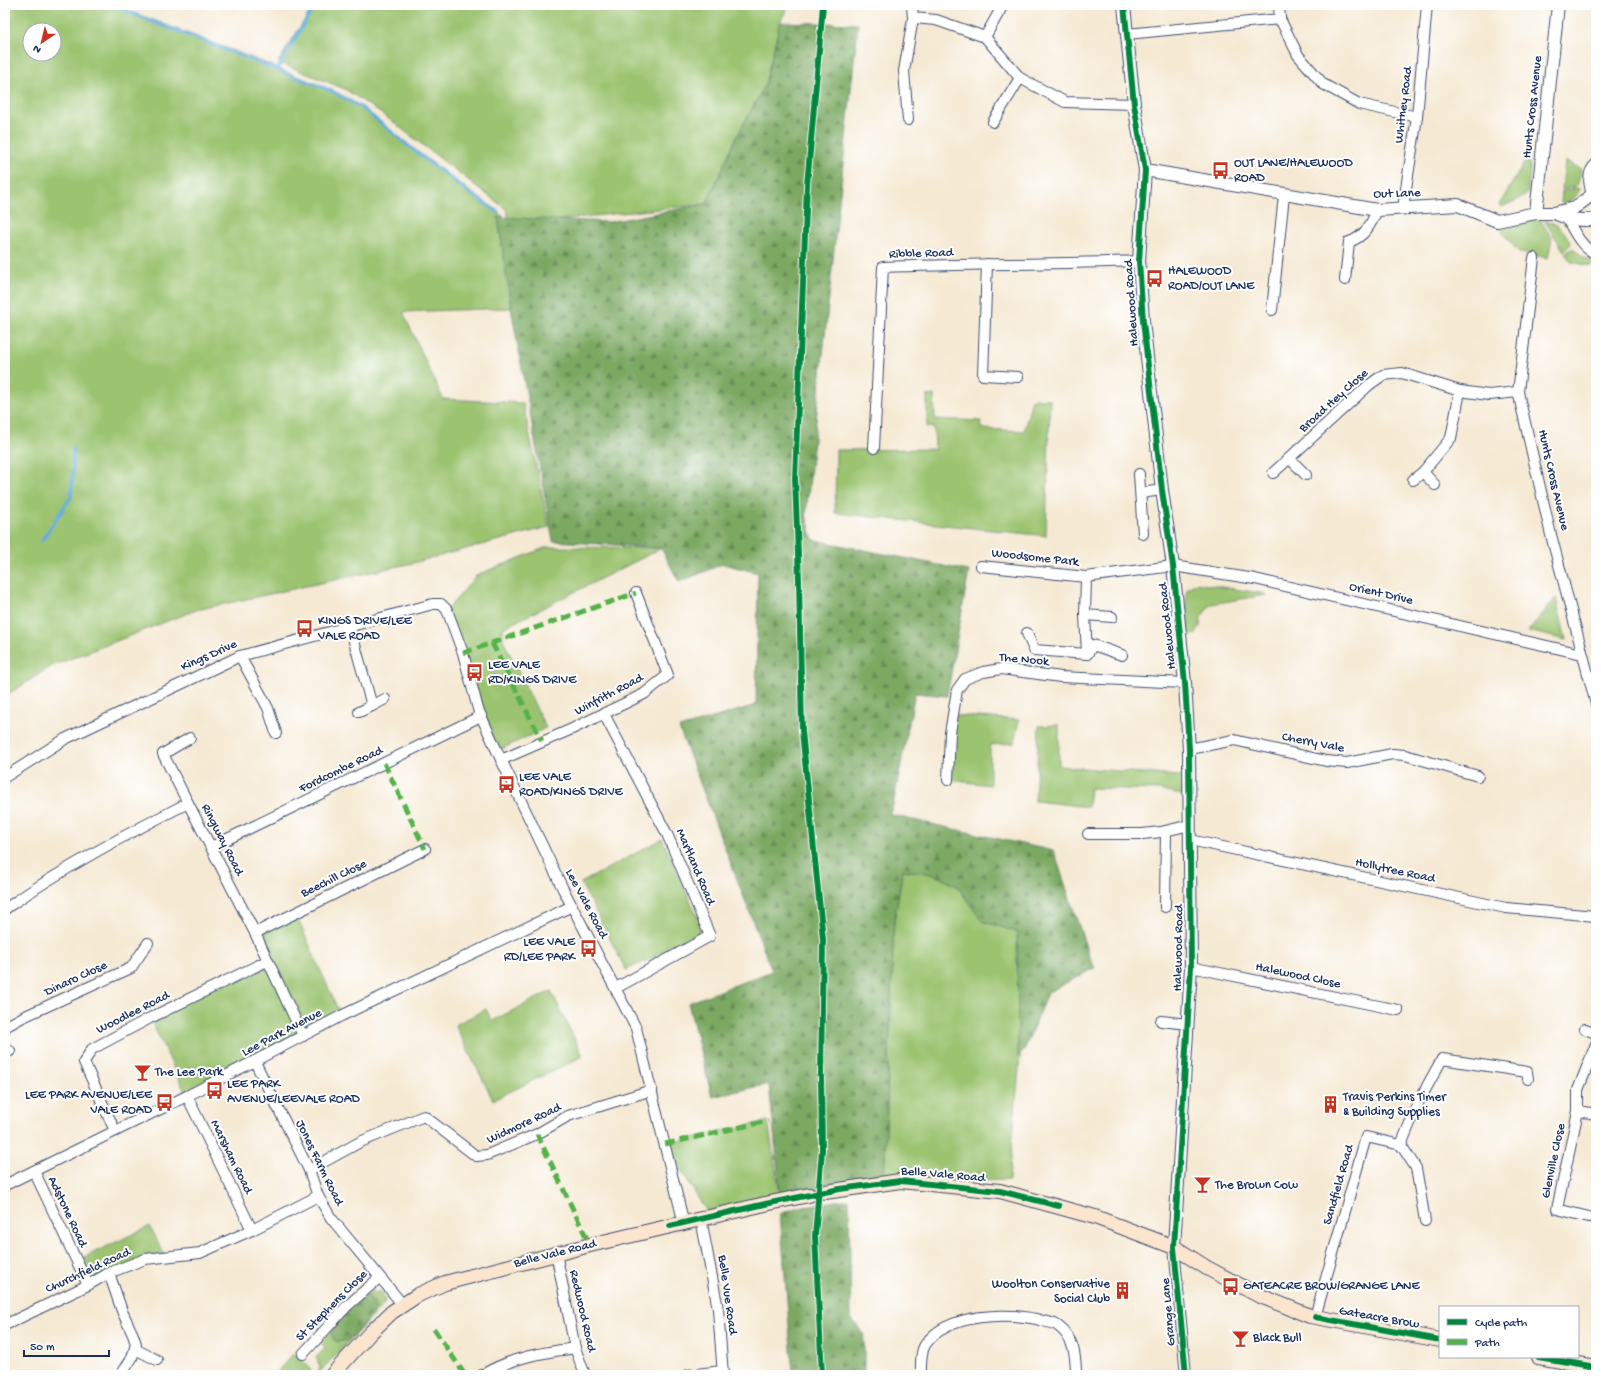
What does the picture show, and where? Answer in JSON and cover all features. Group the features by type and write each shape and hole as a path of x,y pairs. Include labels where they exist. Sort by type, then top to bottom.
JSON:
{"main road":[{"name":"Belle Vale Road","path":"825,1192 900,1181 1000,1191 1095,1217 1174,1247"},
{"name":"Belle Vale Road","path":"332,1375 370,1333 403,1304 418,1295 445,1283 556,1253 684,1224 701,1218 809,1195"},
{"name":"Gateacre Brow","path":"1174,1247 1207,1268 1258,1295 1315,1317 1439,1340"},
{"path":"1544,1358 1596,1367"}],"street":[{"path":"908,120 904,71 913,18 912,5"},
{"path":"985,37 1003,5"},
{"name":"Halewood Road","path":"1124,5 1134,104 1145,170 1139,261 1143,321 1162,490 1173,566 1185,683 1189,749 1191,967 1174,1247"},
{"path":"1279,5 1280,19 1298,55 1323,84 1359,104 1417,116"},
{"name":"Whitney Road","path":"1403,208 1417,116 1427,5"},
{"name":"Hunts Cross Avenue","path":"1536,213 1558,5"},
{"path":"913,18 936,20 985,37 1020,78 1065,102 1134,104"},
{"path":"1127,34 1280,19"},
{"path":"993,122 1020,78"},
{"path":"1554,213 1574,208 1594,194 1589,185 1589,174 1596,164"},
{"name":"Out Lane","path":"1145,170 1377,210 1458,206 1497,221 1536,213 1554,213"},
{"path":"1272,310 1284,195"},
{"path":"1344,280 1349,242 1358,239 1368,229 1377,210"},
{"path":"1554,213 1567,219 1585,221 1596,219"},
{"path":"1567,219 1579,240 1584,246 1596,254"},
{"name":"Hunts Cross Avenue","path":"1534,258 1518,392 1551,534 1596,704"},
{"name":"Ribble Road","path":"874,448 883,267 1139,261"},
{"path":"987,264 983,375 1018,377"},
{"name":"Broad Hey Close","path":"1273,473 1369,385 1383,375 1402,373 1460,391 1489,395 1518,392"},
{"path":"1413,480 1423,472 1451,438 1460,391"},
{"path":"1290,459 1306,475"},
{"path":"1423,472 1435,485"},
{"path":"1139,474 1143,534"},
{"path":"1141,493 1162,490"},
{"name":"Woodsome Park","path":"981,566 1086,576 1173,566"},
{"name":"Orient Drive","path":"1173,566 1255,579 1582,654"},
{"name":"Woodsome Park","path":"1086,576 1085,615 1087,654"},
{"name":"Winfrith Road","path":"501,760 604,714 644,694 668,675 636,593"},
{"name":"Kings Drive","path":"5,778 65,739 240,656 433,604 441,604"},
{"name":"Lee Vale Road","path":"441,604 447,610 463,653 481,716 501,760 572,906 636,1028 684,1224"},
{"path":"1085,615 1112,617"},
{"path":"350,626 372,706"},
{"path":"1027,633 1034,650 1087,654 1093,645 1122,655"},
{"path":"240,656 268,708 276,733"},
{"name":"The Nook","path":"948,780 950,733 957,690 965,680 983,672 1001,669 1061,677 1185,683"},
{"path":"359,712 385,699"},
{"name":"Martland Road","path":"604,714 667,834 710,936 616,988"},
{"name":"Fordcombe Road","path":"211,847 481,716"},
{"path":"188,803 164,754 190,738"},
{"name":"Cherry Vale","path":"1189,749 1234,740 1326,761 1346,763 1392,754 1405,755 1478,776"},
{"name":"Ringway Road","path":"5,909 35,887 115,840 188,803 255,933 303,1036"},
{"path":"1088,834 1142,834 1166,831 1190,825"},
{"path":"1165,907 1166,831"},
{"name":"Hollytree Road","path":"1190,840 1506,908 1596,916"},
{"name":"Beechill Close","path":"255,933 425,849"},
{"name":"Lee Park Avenue","path":"5,1185 255,1062 348,1013 572,906"},
{"name":"Dinaro Close","path":"5,1027 131,968 148,943"},
{"name":"Woodlee Road","path":"115,1131 84,1062 92,1049 150,1018 268,961"},
{"name":"Halewood Close","path":"1191,967 1398,1010"},
{"path":"1161,1021 1188,1024"},
{"path":"1585,1029 1596,1033"},
{"name":"Glenville Close","path":"1589,1217 1557,1209 1578,1111 1578,1090 1596,1044"},
{"path":"1425,1221 1416,1168 1401,1145 1419,1101 1442,1058 1527,1072 1528,1079"},
{"name":"Jones Farm Road","path":"255,1062 309,1170 318,1196 331,1218 403,1304"},
{"name":"Widmore Road","path":"309,1170 360,1142 424,1116 476,1156 487,1155 537,1134 568,1116 652,1090"},
{"name":"Marsham Road","path":"187,1096 252,1230"},
{"name":"Glenville Close","path":"1578,1111 1596,1114"},
{"name":"Sandfield Road","path":"1315,1317 1366,1137 1401,1145"},
{"name":"Adstone Road","path":"34,1171 88,1285"},
{"name":"Churchfield Road","path":"5,1325 88,1285 109,1273 145,1259 200,1253 252,1230 318,1196"},
{"name":"Belle Vue Road","path":"701,1218 718,1309 723,1373"},
{"name":"Grange Lane","path":"1174,1247 1186,1375"},
{"name":"Redwood Road","path":"556,1253 575,1348 584,1375"},
{"path":"109,1273 122,1311 133,1334 135,1349 132,1358 121,1375"},
{"name":"St Stephens Close","path":"303,1354 346,1307 380,1278"},
{"path":"921,1375 921,1358 924,1346 936,1333 962,1321 993,1316 1032,1318 1057,1325 1067,1336 1076,1356 1076,1375"},
{"path":"482,1375 498,1366 533,1354 575,1348"},
{"path":"135,1349 157,1360"},
{"path":"688,1375 723,1373"}],"green space":[{"path":"5,5 79,5 122,8 278,68 308,83 332,91 362,108 420,155 504,217 498,217 511,308 403,312 443,399 523,403 549,527 413,563 196,610 52,666 5,696"},
{"path":"314,5 789,5 780,22 765,85 737,136 706,204 547,221 509,220 506,209 385,116 345,89 278,62"},
{"path":"780,22 858,24 806,515 813,539 969,571 947,696 915,693 891,815 1054,851 1089,956 1095,968 1047,993 1024,1051 1018,1057 1017,932 982,921 957,886 932,874 903,870 894,922 884,1183 781,1201 769,1084 712,1097 688,1003 772,971 679,728 756,705 758,573 723,564 679,582 661,548 553,541 511,308 498,217 609,222 706,204 737,136 765,85"},
{"path":"1528,157 1530,168 1528,193 1522,198 1501,207 1499,205"},
{"path":"1565,161 1581,169 1578,184 1575,187 1562,189"},
{"path":"1578,188 1580,190 1575,197 1570,201 1561,203 1562,191"},
{"path":"1540,219 1552,238 1548,258 1520,253 1502,232 1501,227"},
{"path":"1544,220 1557,225 1566,235 1571,244 1564,251"},
{"path":"1573,248 1584,258 1592,261 1591,266 1571,262 1565,253"},
{"path":"934,395 935,419 981,421 982,429 1024,431 1032,399 1050,399 1046,536 835,513 836,450 935,449 934,428 927,427 927,396"},
{"path":"547,547 662,548 503,628 503,640 546,728 497,751 447,610 477,575"},
{"path":"1196,583 1266,595 1211,604 1201,617 1200,626 1196,634 1188,636 1186,592 1188,588"},
{"path":"1556,598 1566,640 1528,631"},
{"path":"953,715 1019,720 1014,743 990,745 990,785 948,780"},
{"path":"1059,725 1059,766 1190,777 1190,797 1159,790 1090,788 1088,807 1035,801 1039,726"},
{"path":"662,839 701,924 696,938 626,970 581,883"},
{"path":"903,870 932,874 957,886 982,921 1017,932 1024,1013 1009,1180 884,1183 894,922"},
{"path":"295,913 341,1016 187,1096 150,1018 267,961 255,933"},
{"path":"551,991 583,1056 493,1100 455,1025 486,1009 492,1021"},
{"path":"768,1121 781,1201 710,1217 665,1144"},
{"path":"849,1199 851,1318 864,1335 864,1375 793,1375 780,1214 798,1207"},
{"path":"150,1226 165,1256 88,1285 76,1261"},
{"path":"372,1290 375,1293 379,1291 383,1294 385,1298 384,1304 318,1374 320,1367 316,1357 325,1348 320,1341"},
{"path":"366,1295 371,1298 376,1307 374,1311 356,1333 348,1340 338,1342 334,1340 331,1335 336,1323"},
{"path":"294,1353 311,1369 309,1375 278,1375 276,1373"}],"waterway":[{"path":"94,5 117,6 131,13 332,91 362,108 420,155 498,212"},
{"path":"278,68 315,5"},
{"path":"42,540 71,497 73,449"}],"marked path":[{"path":"463,653 636,593"},
{"path":"492,643 542,741"},
{"path":"384,763 425,849"},
{"path":"665,1144 768,1121"},
{"path":"537,1134 590,1245"},
{"path":"434,1329 465,1375"}],"cycle path":[{"path":"822,1375 815,1236 822,1150 821,1074 823,939 802,731 795,478 807,185 823,5"},
{"path":"1124,5 1134,104 1145,170 1139,261 1143,321 1162,490 1173,566 1185,683 1189,749 1191,967 1174,1247 1186,1375"},
{"path":"670,1226 765,1204 840,1189 900,1181 1000,1191 1059,1206"},
{"path":"1315,1317 1439,1340"},
{"path":"1544,1358 1596,1367"}],"place":[{"name":"OUT LANE/HALEWOOD ROAD","path":"1221,170"},
{"name":"HALEWOOD ROAD/OUT LANE","path":"1155,278"},
{"name":"KINGS DRIVE/LEE VALE ROAD","path":"305,628"},
{"name":"LEE VALE RD/KINGS DRIVE","path":"475,672"},
{"name":"LEE VALE ROAD/KINGS DRIVE","path":"506,784"},
{"name":"LEE VALE RD/LEE PARK","path":"588,949"},
{"name":"The Lee Park","path":"142,1072"},
{"name":"LEE PARK AVENUE/LEEVALE ROAD","path":"214,1091"},
{"name":"LEE PARK AVENUE/LEE VALE ROAD","path":"165,1102"},
{"name":"Travis Perkins Timer & Building Supplies","path":"1330,1104"},
{"name":"The Brown Cow","path":"1202,1185"},
{"name":"GATEACRE BROW/GRANGE LANE","path":"1230,1286"},
{"name":"Woolton Conservative Social Club","path":"1123,1291"},
{"name":"Black Bull","path":"1240,1338"}]}
